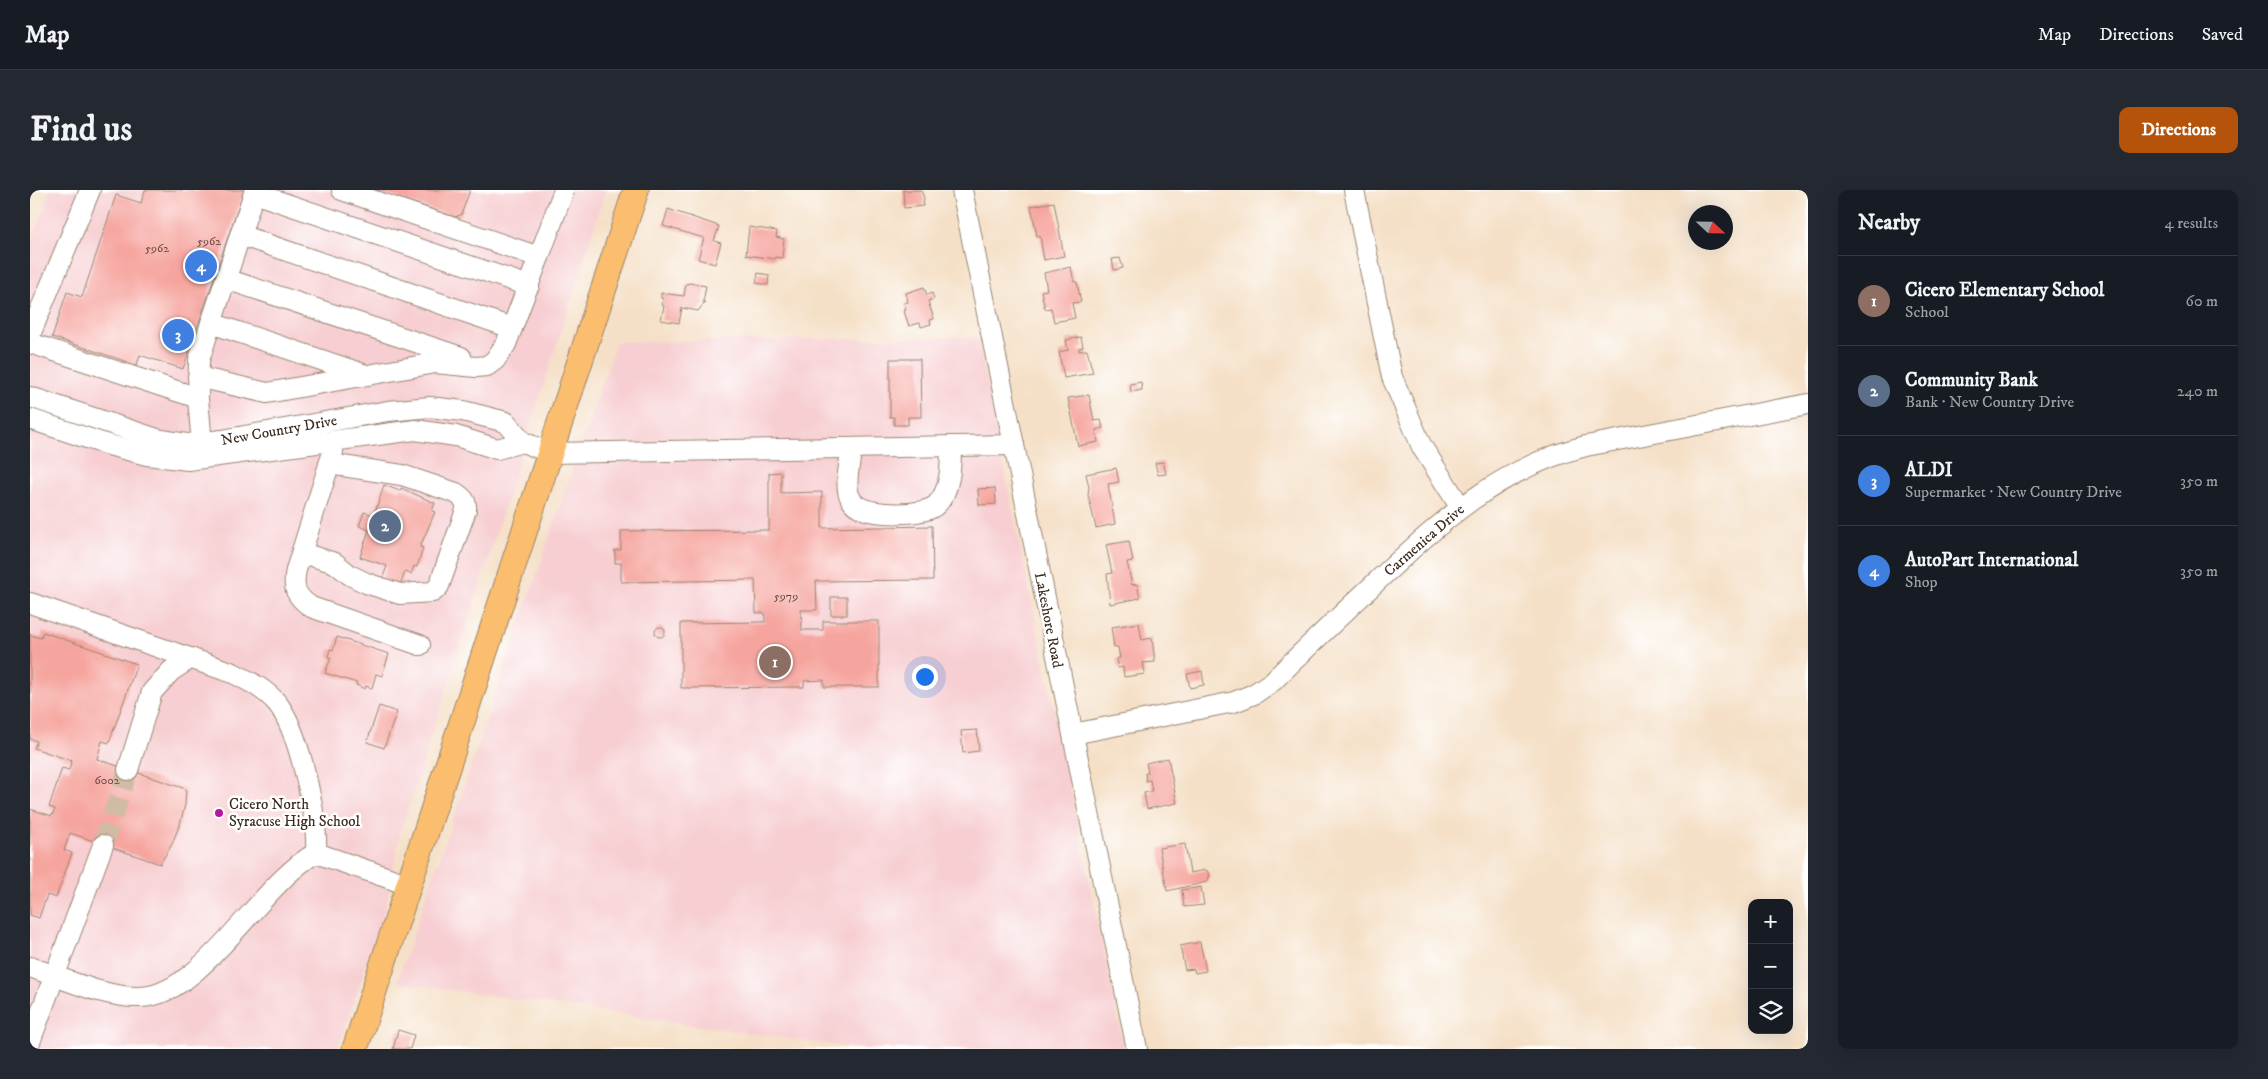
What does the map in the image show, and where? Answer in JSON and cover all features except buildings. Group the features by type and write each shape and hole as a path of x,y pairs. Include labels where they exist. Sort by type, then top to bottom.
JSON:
{"main road":[{"path":"355,1049 636,190"}],"street":[{"path":"30,335 90,190"},
{"path":"342,190 540,257"},
{"path":"198,377 268,393 435,363 476,367 487,366 506,344 564,190"},
{"name":"Lakeshore Road","path":"962,190 1137,1049"},
{"path":"1354,190 1392,377 1422,447 1461,508"},
{"path":"203,450 198,398 199,360 255,191 529,286"},
{"path":"240,235 512,328"},
{"path":"226,279 487,366"},
{"path":"211,323 368,376"},
{"path":"30,343 198,398"},
{"name":"New Country Drive","path":"30,397 157,439 188,444 203,450 336,440 415,430 456,436 497,449 523,442"},
{"name":"Carmenica Drive","path":"1073,734 1234,702 1254,694 1274,681 1432,529 1485,490 1524,468 1558,453 1808,404"},
{"name":"New Country Drive","path":"30,419 106,444 147,455 188,460 203,450 337,420 388,410 430,407 506,422 523,442 550,453"},
{"path":"337,420 336,440 294,582 298,597 311,607 420,644"},
{"path":"550,453 1014,445"},
{"path":"852,448 848,473 850,496 858,506 890,513 926,511 937,505 946,489 950,472 951,446"},
{"path":"302,553 335,563 350,575 366,583 400,594 433,592 439,586 442,579 466,510 463,498 438,487 402,475 329,464"},
{"path":"30,604 233,673 254,684 276,702 289,721 315,816 316,853"},
{"path":"128,770 152,692 171,671 190,658"},
{"path":"30,1042 102,845"},
{"path":"30,967 121,996 141,998 160,993 197,969 215,953 286,874 316,853 409,885"}],"shaded area":[{"path":"50,190 606,190 400,834 385,909 338,1049 30,1049 30,248"},
{"path":"977,337 1124,1049 860,1049 397,982 616,342"}],"tunnel":[{"path":"103,845 128,770"}],"place":[{"name":"AutoPart International","path":"201,266"},
{"name":"ALDI","path":"178,335"},
{"name":"Community Bank","path":"385,526"},
{"name":"Cicero Elementary School","path":"775,662"},
{"name":"Cicero North Syracuse High School","path":"219,813"}]}
